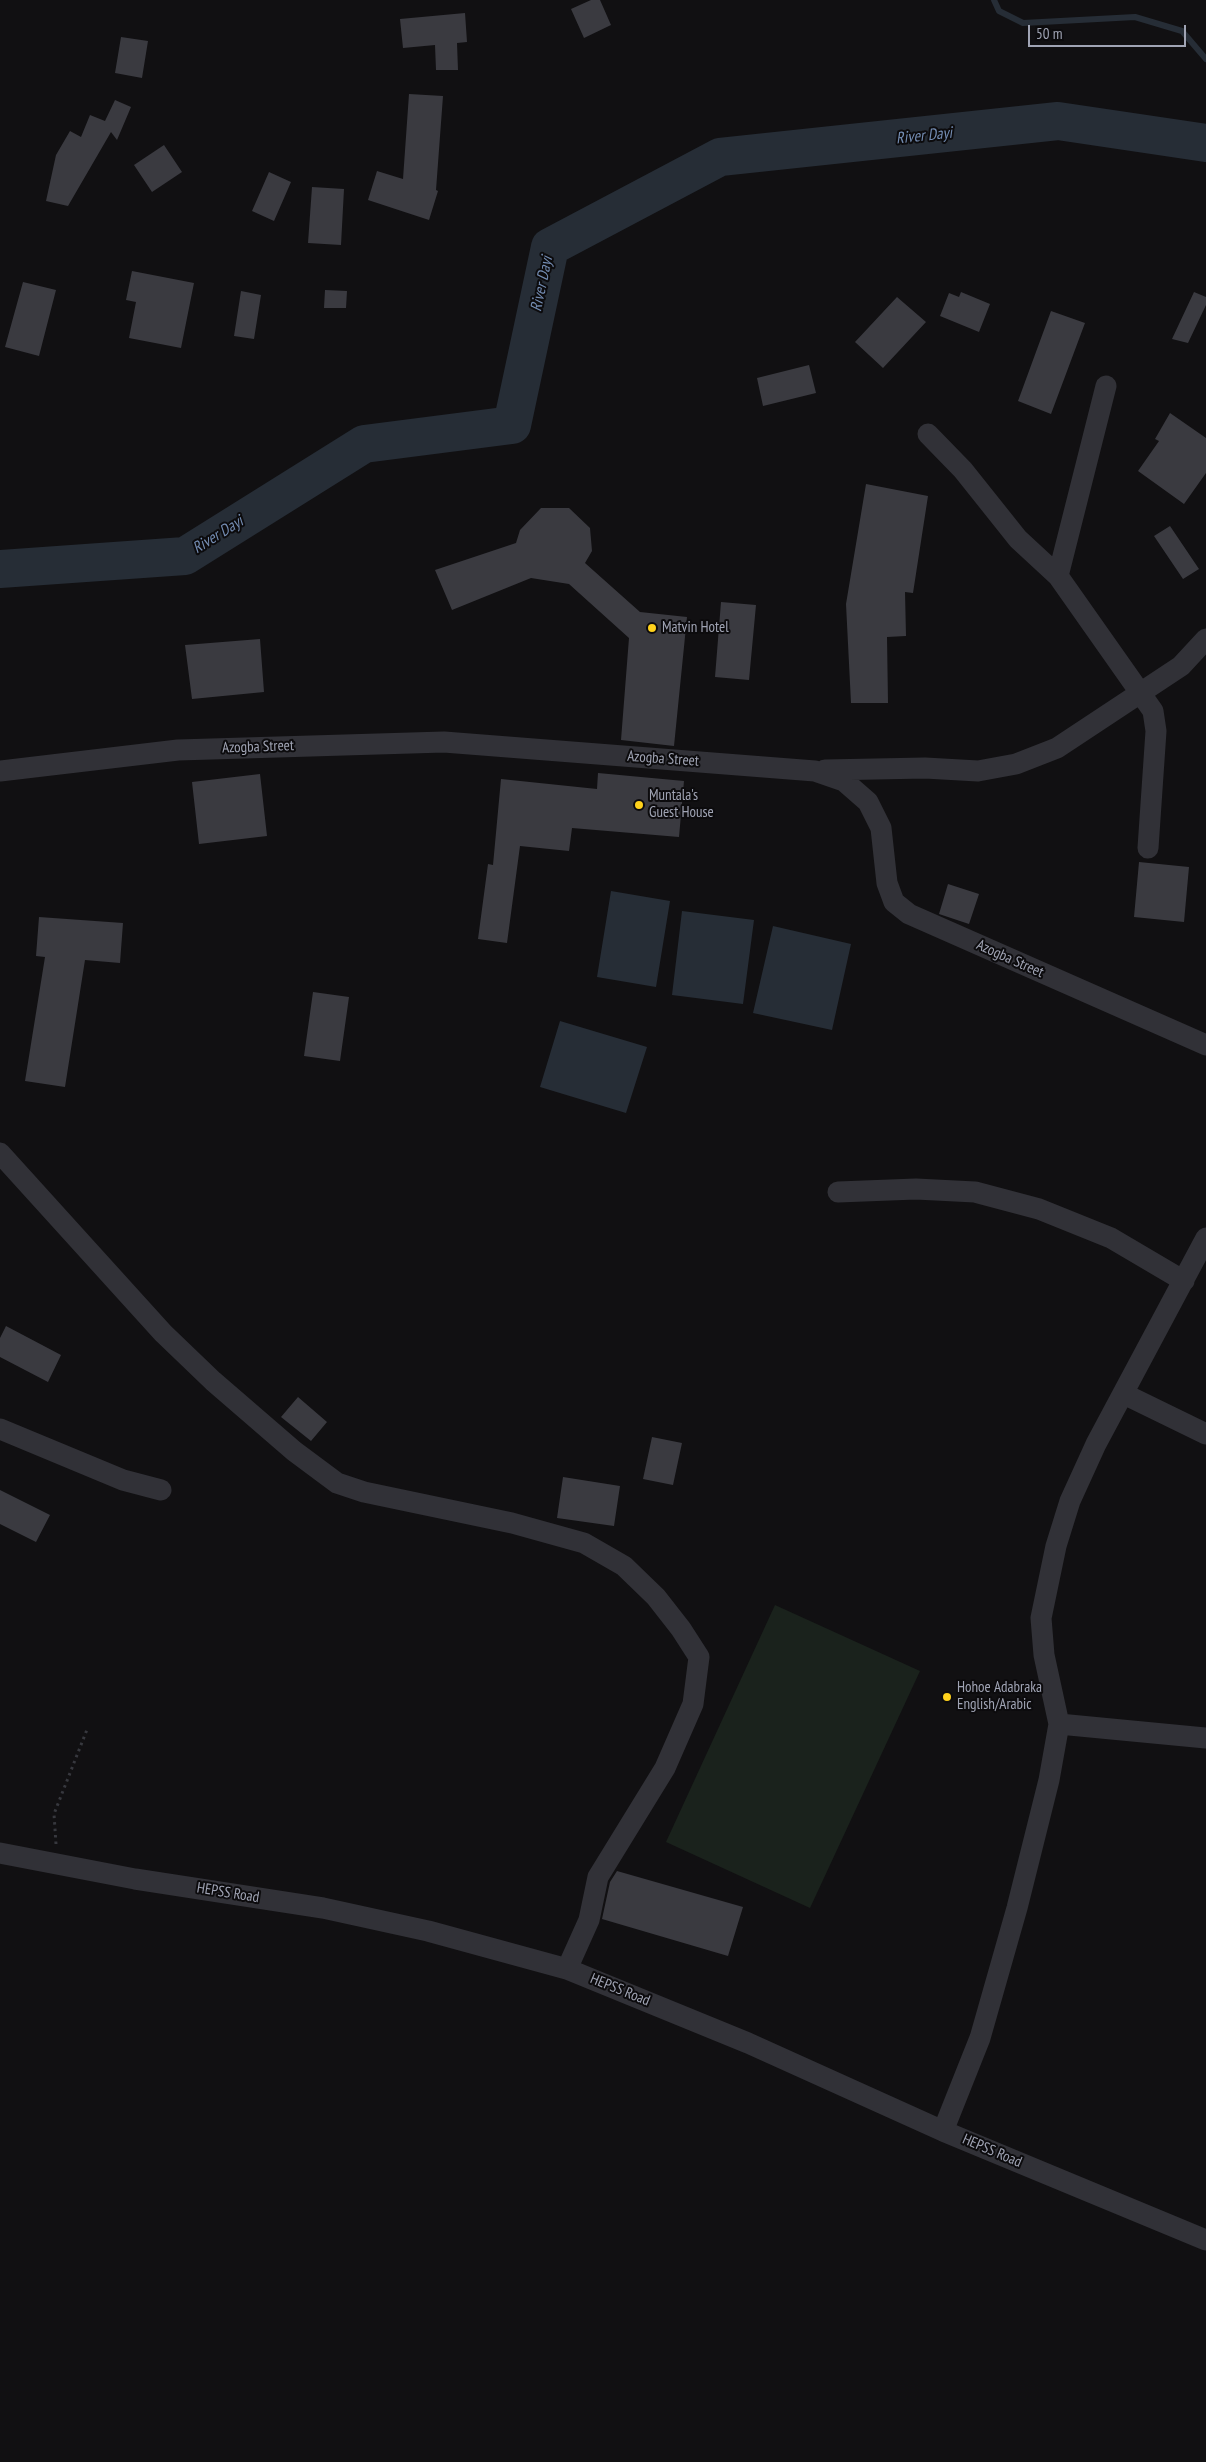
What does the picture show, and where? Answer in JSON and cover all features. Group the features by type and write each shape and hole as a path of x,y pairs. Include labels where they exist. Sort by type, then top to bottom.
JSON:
{"street":[{"path":"1058,576 1106,386"},
{"path":"928,434 963,470 1018,539 1058,576 1153,711 1156,722 1148,848"},
{"path":"815,771 924,768 978,771 1016,764 1057,748 1180,666 1206,639"},
{"name":"Azogba Street","path":"0,771 178,750 444,742 815,771 844,781 868,802 881,828 887,883 894,902 909,914 1206,1045"},
{"path":"0,1153 163,1333 213,1381 294,1451 337,1483 364,1492 512,1523 584,1543 624,1566 656,1597 681,1628 699,1657 693,1704 665,1768 598,1876 589,1920 567,1969"},
{"path":"838,1192 916,1189 974,1192 1038,1209 1111,1238 1184,1281"},
{"path":"942,2131 980,2038 1032,1850 1049,1780 1059,1724 1044,1656 1041,1618 1048,1574 1070,1501 1096,1444 1206,1238"},
{"path":"1124,1394 1206,1434"},
{"path":"0,1429 123,1480 161,1490"},
{"path":"1059,1724 1206,1738"},
{"name":"HEPSS Road","path":"0,1853 134,1879 323,1908 428,1931 567,1969 748,2042 942,2131 1206,2240"}],"path":[{"path":"57,1864 54,1814 88,1727"}],"shaded area":[{"path":"611,891 670,901 656,987 597,977"},
{"path":"682,911 754,920 743,1004 672,995"},
{"path":"773,926 851,944 832,1030 753,1013"},
{"path":"560,1021 647,1047 626,1113 540,1087"},
{"path":"775,1605 920,1671 810,1908 666,1842"}],"building":[{"path":"591,0 600,0 611,25 584,38 571,9"},
{"path":"465,13 467,42 457,43 458,70 436,70 435,45 403,48 400,19"},
{"path":"121,37 148,41 142,78 115,73"},
{"path":"409,94 443,96 436,190 438,191 429,220 368,200 377,171 403,179"},
{"path":"115,100 131,107 117,140 111,132 68,206 46,201 56,155 70,131 81,137 90,115 105,121"},
{"path":"164,145 182,172 152,192 134,165"},
{"path":"269,172 291,182 274,221 252,211"},
{"path":"312,187 344,189 341,245 308,243"},
{"path":"132,271 194,283 181,348 129,338 136,302 126,300"},
{"path":"23,282 56,290 39,356 5,347"},
{"path":"325,290 347,291 346,308 324,308"},
{"path":"241,291 261,295 254,339 234,336"},
{"path":"961,292 990,304 979,332 940,316 949,293 959,297"},
{"path":"1194,292 1206,297 1206,305 1188,343 1172,339"},
{"path":"897,297 926,322 883,368 855,342"},
{"path":"1051,311 1085,323 1051,414 1018,401"},
{"path":"809,365 816,393 763,406 757,378"},
{"path":"1170,413 1206,438 1206,473 1184,504 1138,471 1159,441 1155,439"},
{"path":"866,484 928,496 913,593 905,592 906,636 887,637 888,703 851,703 846,604"},
{"name":"Matvin Hotel","path":"541,508 569,508 590,528 592,551 585,563 640,612 687,617 674,746 621,740 629,638 569,584 531,578 452,610 435,570 516,543 520,530"},
{"path":"1170,526 1199,569 1183,579 1154,536"},
{"path":"721,602 756,605 749,680 715,677"},
{"path":"260,639 264,692 192,699 185,645"},
{"path":"598,773 684,781 679,837 572,828 569,851 520,846 507,943 478,939 488,864 493,865 501,779 597,789"},
{"path":"260,774 267,836 199,844 192,782"},
{"path":"1139,862 1189,867 1184,922 1134,917"},
{"path":"948,884 979,894 969,924 939,914"},
{"path":"39,917 123,923 120,963 85,960 65,1087 25,1081 45,957 36,956"},
{"path":"313,992 349,997 340,1061 304,1056"},
{"path":"6,1326 61,1355 48,1382 0,1357 0,1338"},
{"path":"298,1397 327,1422 311,1441 281,1417"},
{"path":"652,1437 682,1443 673,1485 643,1479"},
{"path":"563,1477 620,1486 614,1526 557,1518"},
{"path":"0,1490 50,1515 36,1542 0,1524"},
{"path":"617,1871 743,1907 728,1956 602,1919 610,1882"}],"waterway":[{"path":"994,0 999,11 1023,23 1135,17 1182,31 1206,59"},
{"name":"River Dayi","path":"0,569 185,556 364,444 512,425 550,247 720,157 1058,121 1206,143"}],"place":[{"name":"Matvin Hotel","path":"652,628"},
{"name":"Muntala's Guest House","path":"639,805"},
{"name":"Hohoe Adabraka English/Arabic","path":"947,1697"}]}
